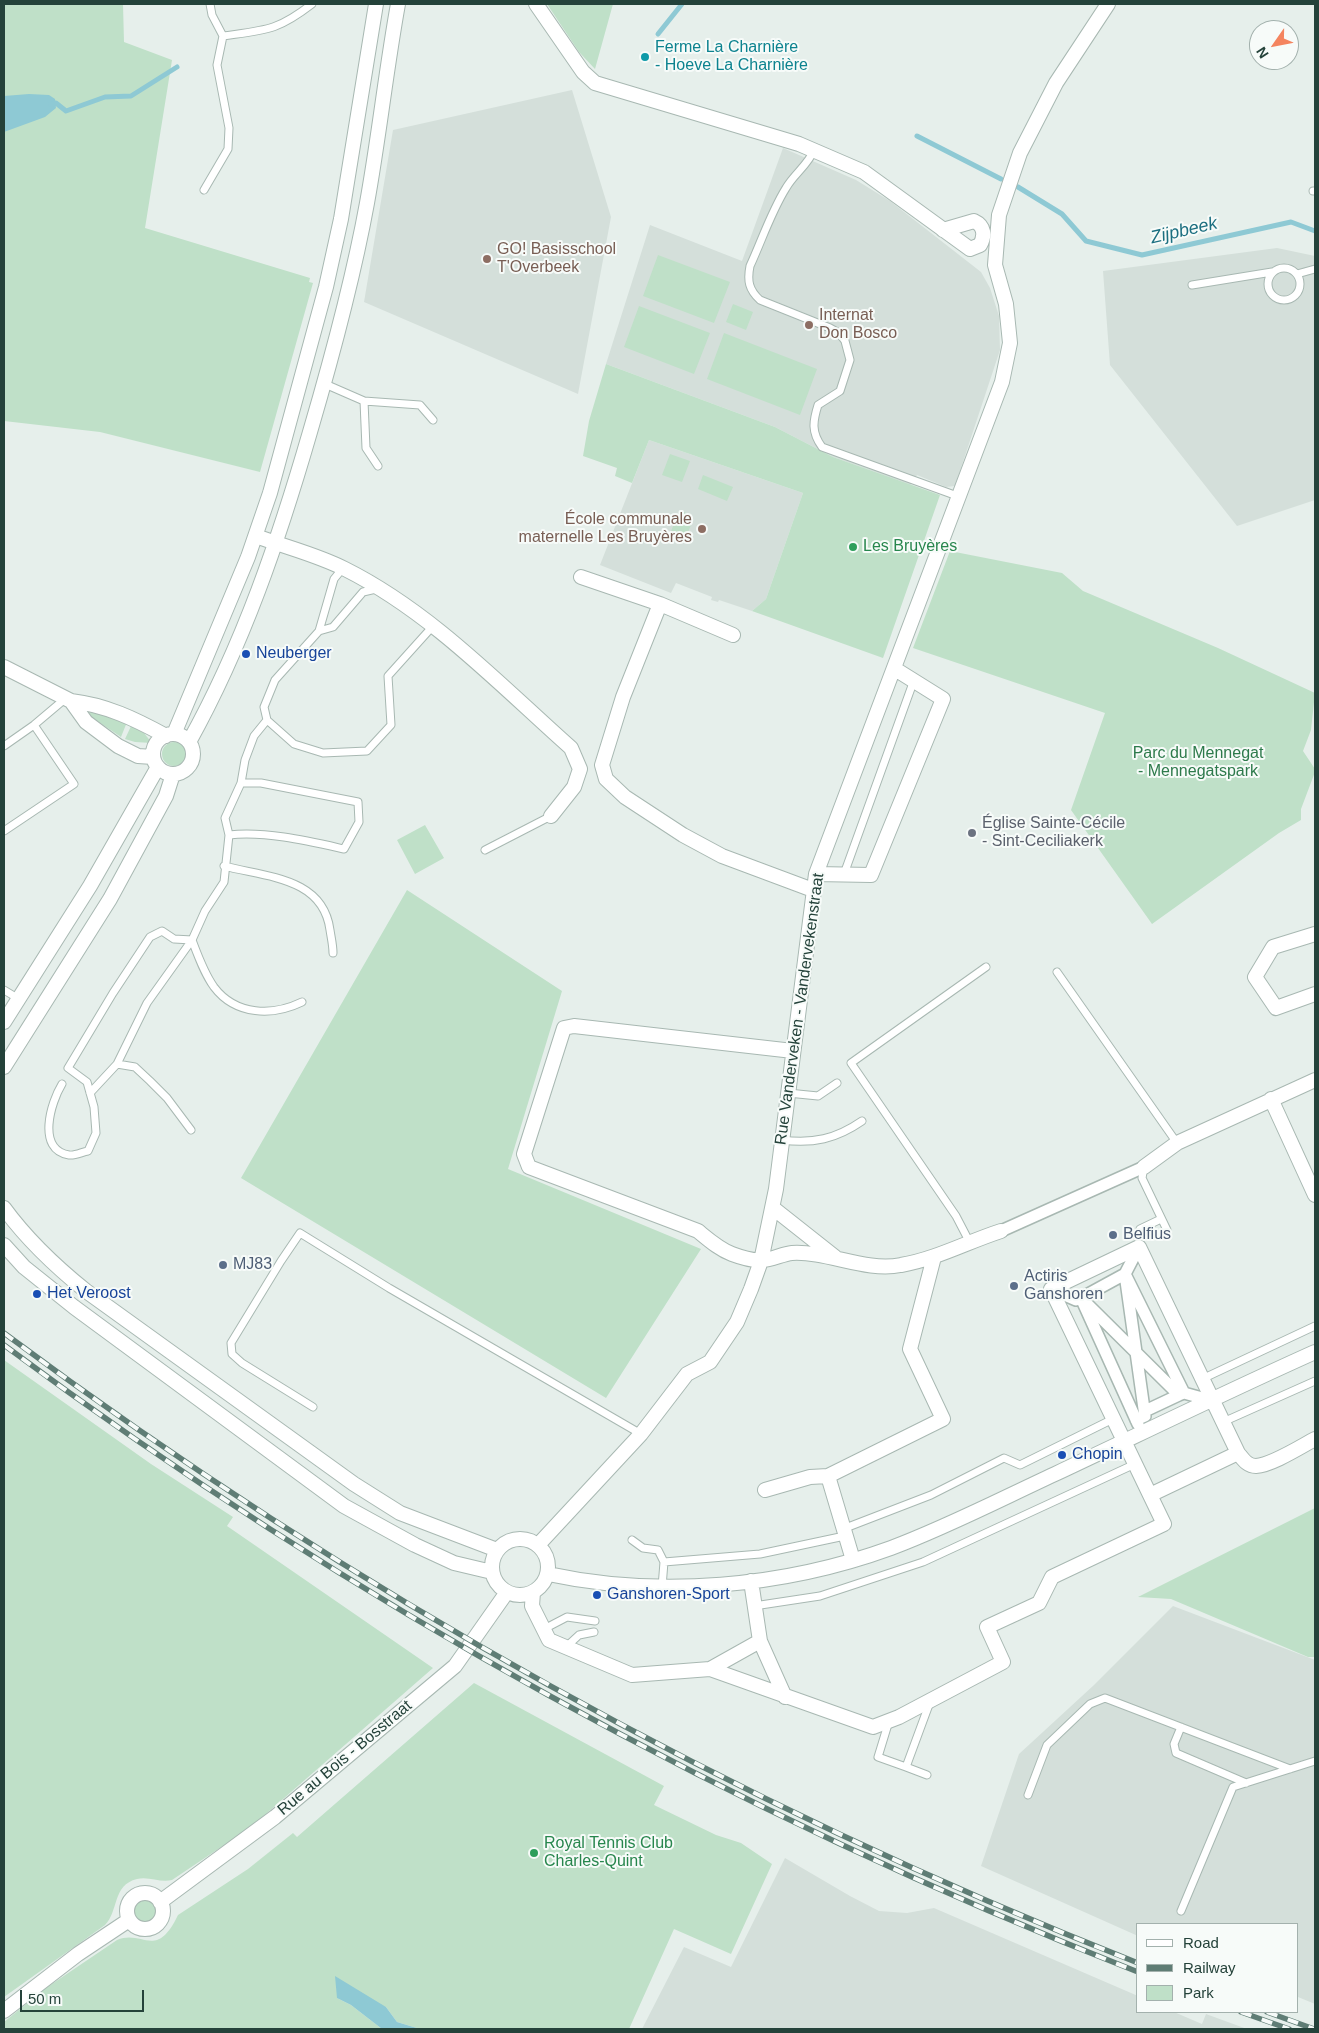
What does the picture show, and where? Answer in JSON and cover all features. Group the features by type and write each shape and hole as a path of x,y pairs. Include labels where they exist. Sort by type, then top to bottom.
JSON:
{"street":[{"path":"4,1022 90,886 156,762 156,744 170,735 256,536 326,287 341,219 376,4"},
{"path":"189,742 204,716 244,626 276,544 324,384 349,289 367,203 398,4"},
{"path":"536,4 584,72 595,82 814,150 864,172 944,230"},
{"name":"Rue Vanderveken - Vandervekenstraat","path":"538,1545 641,1434 687,1374 710,1362 737,1322 761,1261 773,1208 816,874 1002,382 1010,343 1006,304 995,265 999,215 1020,153 1056,83 1108,4"},
{"path":"326,287 349,289"},
{"path":"256,536 343,568 382,589 433,626 572,748 580,769 574,788 551,816"},
{"path":"581,576 660,604 733,635"},
{"path":"660,604 623,697 606,752 602,765 606,779 625,797 683,835 722,856 813,890"},
{"path":"4,667 69,699 92,703 133,717 170,735 182,736 189,742 193,756 191,763 187,769 174,774 165,772 156,762 118,746 86,722 69,699"},
{"path":"816,874 871,875 943,698 895,669"},
{"path":"4,1067 110,899 166,796 174,774"},
{"path":"1315,934 1274,947 1255,977 1276,1008 1315,994"},
{"path":"18,999 40,1012"},
{"path":"793,1051 574,1026 564,1028 524,1154 529,1167 698,1231 719,1248 733,1254 761,1261 792,1253 836,1257 882,1266 898,1266 934,1257 969,1241 1001,1231 1144,1167 1177,1143 1315,1080"},
{"path":"1271,1099 1315,1195"},
{"path":"4,1208 21,1232 47,1259 86,1291 354,1484 400,1513 497,1550"},
{"path":"773,1208 836,1257"},
{"path":"4,1245 24,1268 74,1307 344,1506 415,1545 454,1563 492,1572"},
{"path":"1081,1298 1137,1422 1145,1416 1125,1274 1138,1247"},
{"path":"1051,1289 1138,1247"},
{"path":"1138,1247 1238,1453 1246,1463 1256,1466 1273,1461 1315,1439"},
{"path":"764,1490 810,1476 828,1476 943,1419 910,1349 934,1257"},
{"path":"1051,1289 1076,1300 1125,1274"},
{"path":"1125,1274 1181,1394"},
{"path":"710,1669 873,1727 931,1700 1003,1662 987,1627 1039,1603 1052,1577 1164,1524 1051,1289"},
{"path":"1081,1298 1181,1394 1213,1401"},
{"path":"548,1574 589,1581 662,1587 750,1581 792,1575 853,1560 891,1548 937,1528 1315,1352"},
{"path":"1144,1411 1181,1394"},
{"path":"1150,1495 1238,1453"},
{"path":"828,1476 853,1560"},
{"path":"516,1538 532,1541 538,1545 545,1553 548,1563 548,1574 541,1586 533,1592 516,1595 507,1592 497,1584 492,1572 493,1557 497,1550 509,1540 516,1538"},
{"path":"750,1581 760,1641 785,1697"},
{"name":"Rue au Bois - Bosstraat","path":"160,1902 275,1817 455,1666 507,1592"},
{"path":"533,1592 532,1606 549,1640 632,1675 710,1669 760,1641"},
{"path":"136,1895 153,1895 160,1902 163,1912 156,1925 141,1929 129,1920 126,1913 129,1901 136,1895"},
{"path":"4,2011 78,1954 129,1920"}],"lane":[{"path":"204,190 228,149 229,128 217,65 223,36 212,16 210,4"},
{"path":"223,36 273,29 291,20 312,4"},
{"path":"814,150 810,160 796,172 785,190 750,266 748,277 752,293 760,300 830,328 839,333 845,341 850,360 840,391 818,405 813,423 816,439 822,447 960,497"},
{"path":"1192,285 1272,272 1280,268 1289,268 1297,274 1300,282 1298,290 1293,297 1286,300 1277,299 1271,294 1267,286 1272,272"},
{"path":"1297,274 1315,269"},
{"path":"324,384 364,401 420,405 433,420"},
{"path":"364,401 366,448 378,466"},
{"path":"343,568 334,579 318,631 275,680 264,708 268,720 294,744 323,754 367,751 391,725 388,676 433,626"},
{"path":"318,631 334,627 363,592 372,588 382,589"},
{"path":"844,874 914,680"},
{"path":"4,746 69,699"},
{"path":"90,1093 117,1064 147,1003 192,940 205,911 224,882 224,866 229,835 225,818 241,783 245,760 254,736 268,720"},
{"path":"4,831 74,784 34,725"},
{"path":"229,835 252,835 315,843 344,849 359,822 358,802 261,783 241,783"},
{"path":"485,850 551,816"},
{"path":"224,866 286,879 303,888 320,901 329,920 332,953"},
{"path":"62,1084 53,1098 49,1118 51,1142 59,1152 71,1155 88,1151 96,1133 94,1107 88,1082 68,1068 112,993 150,937 162,931 174,939 192,940"},
{"path":"192,940 214,987 229,1000 250,1010 268,1013 286,1010 302,1002"},
{"path":"969,1241 956,1216 851,1063 986,967"},
{"path":"1058,972 1177,1143"},
{"path":"4,990 18,999"},
{"path":"117,1064 134,1067 145,1076 167,1098 191,1130"},
{"path":"788,1093 818,1096 838,1084"},
{"path":"782,1140 820,1141 834,1137 862,1121"},
{"path":"1144,1167 1142,1178 1167,1230"},
{"path":"1140,1229 1162,1219"},
{"path":"313,1407 242,1363 232,1354 231,1343 300,1233 389,1288 641,1434"},
{"path":"1202,1379 1315,1326"},
{"path":"1223,1422 1315,1381"},
{"path":"664,1562 760,1554 840,1537 848,1527 932,1495 1004,1458 1020,1465 1113,1419"},
{"path":"754,1606 820,1596 923,1562 1135,1464"},
{"path":"632,1540 643,1548 658,1550 664,1562 662,1587"},
{"path":"544,1630 567,1617 595,1622"},
{"path":"565,1648 578,1635 594,1632"},
{"path":"1028,1795 1047,1745 1090,1704 1105,1698 1290,1769"},
{"path":"906,1768 931,1700"},
{"path":"889,1721 878,1757 927,1775"},
{"path":"1181,1727 1174,1744 1176,1754 1246,1783"},
{"path":"1181,1911 1234,1787 1315,1761"}],"shaded area":[{"name":"GO! Basisschool T'Overbeek","path":"572,90 611,217 578,394 364,302 393,130"},
{"name":"Internat Don Bosco","path":"783,148 856,180 890,201 981,272 990,288 999,316 1000,350 955,486 946,487 917,475 911,485 833,457 775,427 606,364 650,225 742,261"},
{"path":"1277,248 1315,256 1315,500 1237,526 1110,365 1103,271"},
{"name":"École communale maternelle Les Bruyères","path":"649,440 803,493 766,599 752,611 719,600 718,602 711,600 712,597 676,583 671,593 600,565"},
{"path":"1173,1606 1315,1660 1315,2004 1299,1997 1299,1923 1136,1923 1136,1935 981,1866 1019,1754 1094,1685"},
{"path":"785,1858 879,1911 907,1913 934,1908 1136,1995 1136,2013 1176,2013 1202,2024 1206,2014 1247,2029 642,2029 684,1947 731,1967"}],"green space":[{"path":"4,4 123,4 124,42 172,60 145,228 310,278 309,282 313,283 260,472 100,432 4,421"},
{"path":"547,4 613,4 595,69 579,52"},
{"path":"658,255 730,282 714,323 643,296"},
{"path":"733,304 753,312 746,330 726,322"},
{"path":"639,306 710,333 694,374 624,347"},
{"path":"724,333 817,369 800,415 707,379"},
{"name":"Les Bruyères","path":"606,364 775,427 833,457 940,495 883,658 752,611 766,599 803,493 649,440 632,483 615,476 617,468 583,456 589,421"},
{"path":"670,454 690,461 682,482 662,475"},
{"path":"703,475 733,487 727,501 698,489"},
{"path":"683,511 690,516 691,525 686,537 676,542 670,534 677,516"},
{"name":"Parc du Mennegat - Mennegatspark","path":"950,551 1062,573 1083,591 1218,648 1315,693 1311,730 1303,751 1315,772 1301,809 1301,820 1279,833 1152,924 1071,810 1105,713 913,648"},
{"path":"91,711 127,722 121,737 90,716 89,713"},
{"path":"132,724 144,733 152,743 135,742 125,739"},
{"path":"174,742 179,743 185,749 185,759 179,765 174,766 169,765 163,759 162,754 163,749 169,743"},
{"path":"425,825 444,858 415,874 397,840"},
{"path":"407,890 562,991 508,1169 701,1249 606,1398 241,1178"},
{"path":"4,1360 151,1464 233,1517 227,1526 433,1668 251,1827 172,1880 163,1881 141,1878 129,1882 120,1892 105,1925 4,1997"},
{"path":"1315,1508 1315,1657 1308,1657 1171,1599 1138,1597"},
{"name":"Royal Tennis Club Charles-Quint","path":"474,1683 664,1786 654,1805 716,1835 741,1843 772,1864 731,1954 674,1929 629,2029 420,2029 397,2022 386,2007 337,1998 351,2005 382,2029 4,2029 4,2022 46,1988 117,1940 134,1938 149,1941 163,1937 178,1915 248,1869 293,1833 297,1837"},
{"path":"145,1900 155,1907 156,1911 149,1921 145,1922 135,1915 134,1911 141,1901"}],"water":[{"path":"49,95 55,99 56,108 45,117 4,132 4,96"},
{"path":"335,1976 386,2007 397,2022 420,2029 382,2029 351,2005 337,1998"}],"waterway":[{"path":"658,34 682,4"},
{"name":"Zijpbeek","path":"51,104 56,103 66,111 105,97 131,96 177,67"},
{"name":"Zijpbeek","path":"917,136 1001,179"},
{"name":"Zijpbeek","path":"1018,187 1062,214 1086,241 1142,255 1291,222 1315,231"}],"railway":[{"path":"4,1333 136,1428 271,1518 409,1604 550,1685 693,1762 839,1834 988,1901 1136,1962"},
{"path":"4,1345 136,1440 271,1530 409,1615 550,1696 694,1772 840,1844 988,1910 1136,1971"},
{"path":"1244,2013 1289,2029"},
{"path":"1270,2013 1314,2029"}],"place":[{"name":"Ferme La Charnière - Hoeve La Charnière","path":"645,57"},
{"name":"GO! Basisschool T'Overbeek","path":"487,259"},
{"name":"Internat Don Bosco","path":"809,325"},
{"name":"École communale maternelle Les Bruyères","path":"702,529"},
{"name":"Les Bruyères","path":"853,547"},
{"name":"Neuberger","path":"246,654"},
{"name":"Église Sainte-Cécile - Sint-Ceciliakerk","path":"972,833"},
{"name":"Belfius","path":"1113,1235"},
{"name":"MJ83","path":"223,1265"},
{"name":"Actiris Ganshoren","path":"1014,1286"},
{"name":"Het Veroost","path":"37,1294"},
{"name":"Chopin","path":"1062,1455"},
{"name":"Ganshoren-Sport","path":"597,1595"},
{"name":"Royal Tennis Club Charles-Quint","path":"534,1853"}]}
